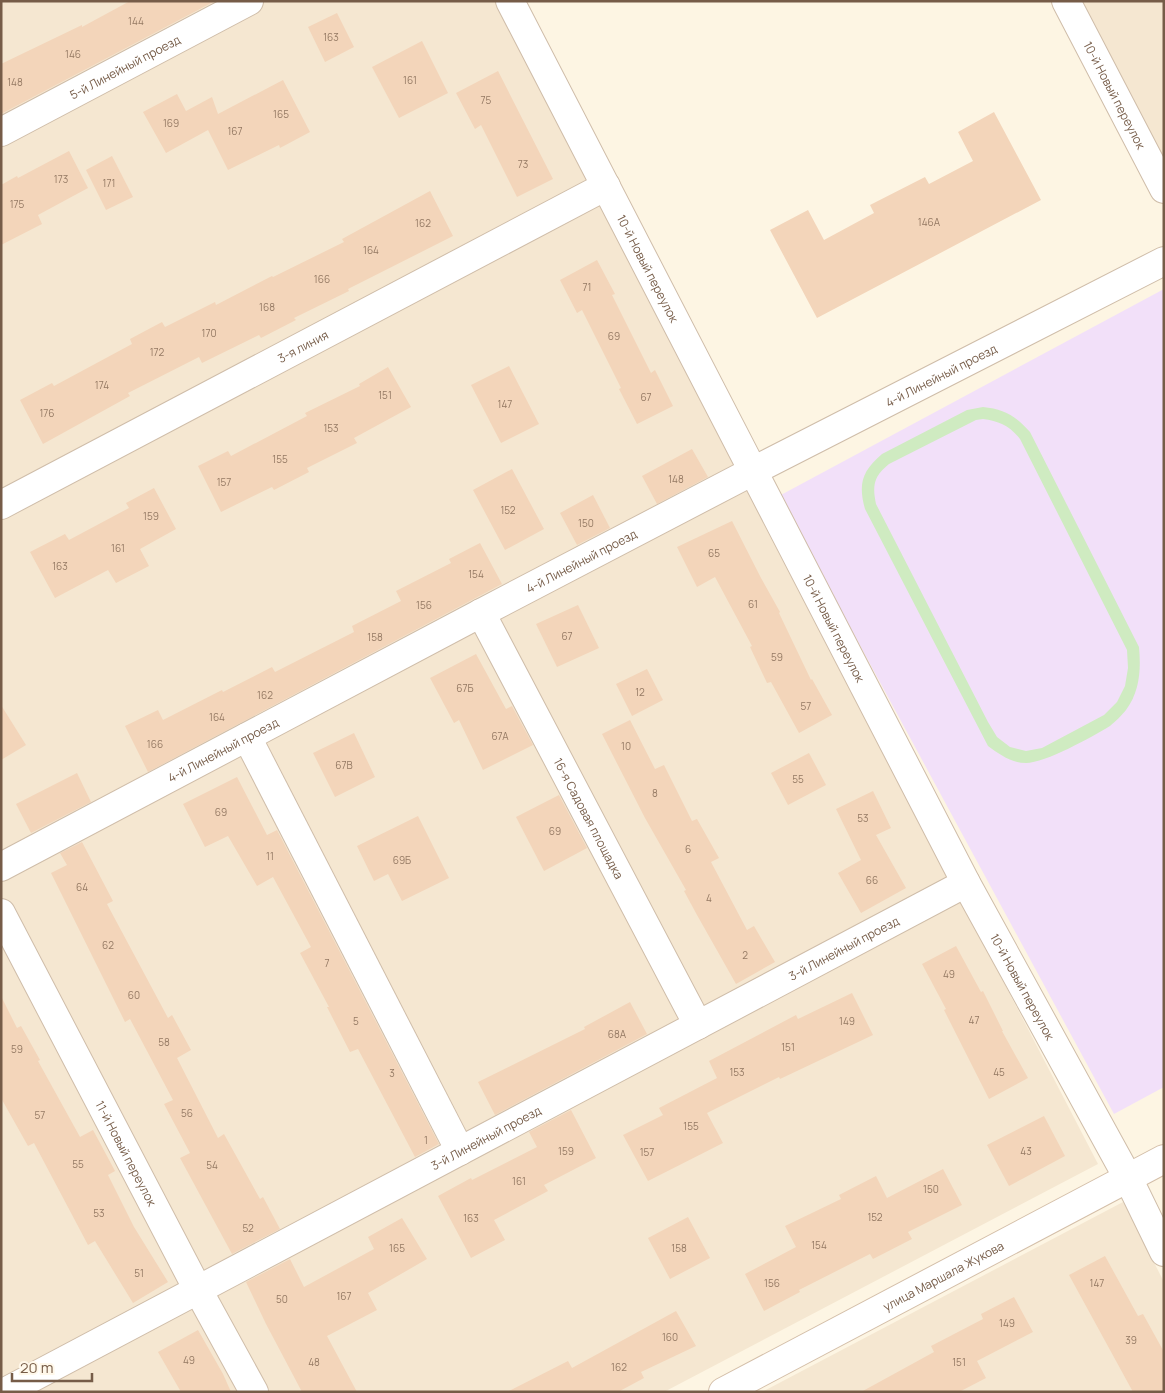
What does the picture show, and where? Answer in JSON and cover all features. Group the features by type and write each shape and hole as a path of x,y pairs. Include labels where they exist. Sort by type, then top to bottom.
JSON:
{"street":[{"name":"5-й Линейный проезд","path":"1,132 249,1"},
{"name":"10-й Новый переулок","path":"510,1 966,883 1128,1178 1164,1252"},
{"name":"10-й Новый переулок","path":"1066,1 1164,189"},
{"name":"3-я линия","path":"1,505 606,186"},
{"name":"4-й Линейный проезд","path":"1,867 753,471 1164,261"},
{"name":"16-я Садовая площадка","path":"481,613 698,1025"},
{"path":"247,737 460,1151"},
{"name":"3-й Линейный проезд","path":"5,1392 966,883"},
{"name":"11-й Новый переулок","path":"1,913 198,1290 254,1392"},
{"name":"улица Маршала Жукова","path":"723,1392 1164,1159"}],"shaded area":[{"path":"1,1 495,1 1098,1164 664,1392 1,1392"},
{"path":"1082,1 1164,1 1164,158"},
{"path":"1164,289 1164,1087 1114,1114 779,496"},
{"path":"1123,1202 1164,1282 1164,1392 762,1392"}],"green space":[{"path":"983,407 997,409 1015,418 1030,432 1139,647 1140,663 1137,688 1131,703 1123,714 1110,726 1068,749 1034,762 1021,763 1010,760 988,746 865,509 863,500 863,478 875,460 882,454 967,410","holes":["976,420 989,420 1008,427 1020,439 1127,650 1128,668 1125,686 1117,702 1104,715 1042,748 1026,751 1010,747 997,737 988,722 876,504 875,497 875,481 889,464"]}],"building":[{"path":"130,1 215,1 1,114 1,64 82,25 82,27"},
{"path":"337,13 354,47 325,62 308,27"},
{"path":"422,41 448,93 399,118 372,67"},
{"path":"498,71 553,179 517,197 481,125 475,129 456,93"},
{"path":"283,80 310,132 280,148 279,145 228,170 208,130 166,153 143,112 177,94 186,111 212,97 218,114"},
{"path":"994,112 1041,200 817,318 770,230 808,210 824,240 874,213 870,205 925,177 929,184 973,161 958,132"},
{"path":"69,151 88,188 38,215 42,224 1,245 1,185"},
{"path":"112,156 133,197 106,210 86,170"},
{"path":"430,191 453,236 348,289 349,291 294,318 296,320 261,338 259,335 202,363 199,357 128,393 130,396 43,444 20,400 52,383 54,386 132,344 130,339 162,322 165,327 215,302 216,305 344,242 342,239"},
{"path":"597,260 615,294 612,295 651,373 655,370 673,406 637,424 582,310 577,313 560,280"},
{"path":"509,366 539,424 501,443 471,385"},
{"path":"388,367 411,407 354,438 357,443 307,468 309,472 274,490 272,487 221,512 198,466 228,451 231,456 307,416 305,413 360,386 359,384"},
{"path":"692,449 708,477 657,504 642,476"},
{"path":"512,469 544,529 505,550 473,490"},
{"path":"154,488 176,529 140,549 149,566 116,583 108,570 55,598 30,552 65,534 69,540 129,508 126,503"},
{"path":"593,495 610,528 577,545 560,513"},
{"path":"732,521 780,612 811,680 832,715 799,733 771,682 767,683 750,647 752,646 715,577 697,587 677,547"},
{"path":"480,543 502,584 148,772 125,726 158,710 163,720 272,667 275,672 354,632 352,626 401,601 396,591 451,563 449,559"},
{"path":"578,605 599,648 557,667 536,624"},
{"path":"476,654 506,709 512,706 533,745 483,770 459,720 454,723 430,678"},
{"path":"647,669 663,700 632,716 616,684"},
{"path":"1,705 26,745 1,760"},
{"path":"630,720 655,769 664,765 692,821 697,819 719,858 711,862 747,930 754,926 775,962 736,984 684,891 686,890 645,818 602,734"},
{"path":"354,733 375,777 335,797 313,753"},
{"path":"809,753 826,785 788,805 771,773"},
{"path":"77,773 91,802 31,833 16,804"},
{"path":"237,777 267,835 277,830 439,1144 415,1157 358,1049 350,1052 327,1007 329,1007 300,953 311,947 273,877 257,886 228,836 205,847 183,804"},
{"path":"873,791 891,828 876,835 906,888 861,913 838,873 861,860 836,809"},
{"path":"559,795 587,848 544,871 516,817"},
{"path":"418,816 449,878 402,901 388,874 374,881 357,846"},
{"path":"82,842 113,901 107,904 168,1018 172,1015 191,1050 177,1058 218,1138 224,1134 260,1199 263,1197 280,1229 232,1254 180,1158 190,1153 164,1104 173,1100 130,1019 125,1022 51,873 67,865 60,853"},
{"path":"956,946 981,992 983,991 1002,1031 1028,1078 989,1099 922,964"},
{"path":"852,993 873,1035 780,1079 779,1077 707,1113 723,1143 648,1181 623,1135 663,1115 659,1108 717,1078 709,1061 796,1015 798,1019"},
{"path":"1,996 17,1028 21,1026 80,1137 93,1130 115,1171 108,1175 134,1227 168,1282 133,1303 95,1241 88,1245 34,1143 28,1146 1,1098"},
{"path":"630,1002 647,1034 495,1115 478,1082 585,1029 584,1027"},
{"path":"571,1110 596,1158 544,1185 548,1191 494,1220 505,1240 471,1258 438,1196 537,1147 529,1132"},
{"path":"1044,1116 1065,1156 1009,1186 987,1145"},
{"path":"943,1169 962,1205 908,1232 912,1239 873,1259 870,1254 799,1290 800,1292 764,1311 745,1274 796,1247 785,1226 841,1199 839,1195 876,1176 887,1198"},
{"path":"688,1217 710,1258 670,1279 648,1238"},
{"path":"402,1218 427,1259 368,1293 377,1310 327,1336 357,1392 302,1392 246,1282 290,1259 304,1287 374,1249 368,1237"},
{"path":"1105,1256 1138,1316 1143,1314 1164,1352 1164,1392 1133,1392 1069,1275"},
{"path":"1014,1297 1033,1332 977,1361 986,1378 959,1392 861,1392 934,1352 931,1346 983,1319 981,1314"},
{"path":"676,1311 696,1346 641,1372 644,1378 618,1392 507,1392 568,1361 572,1368"},
{"path":"198,1330 231,1392 181,1392 158,1352"}]}
